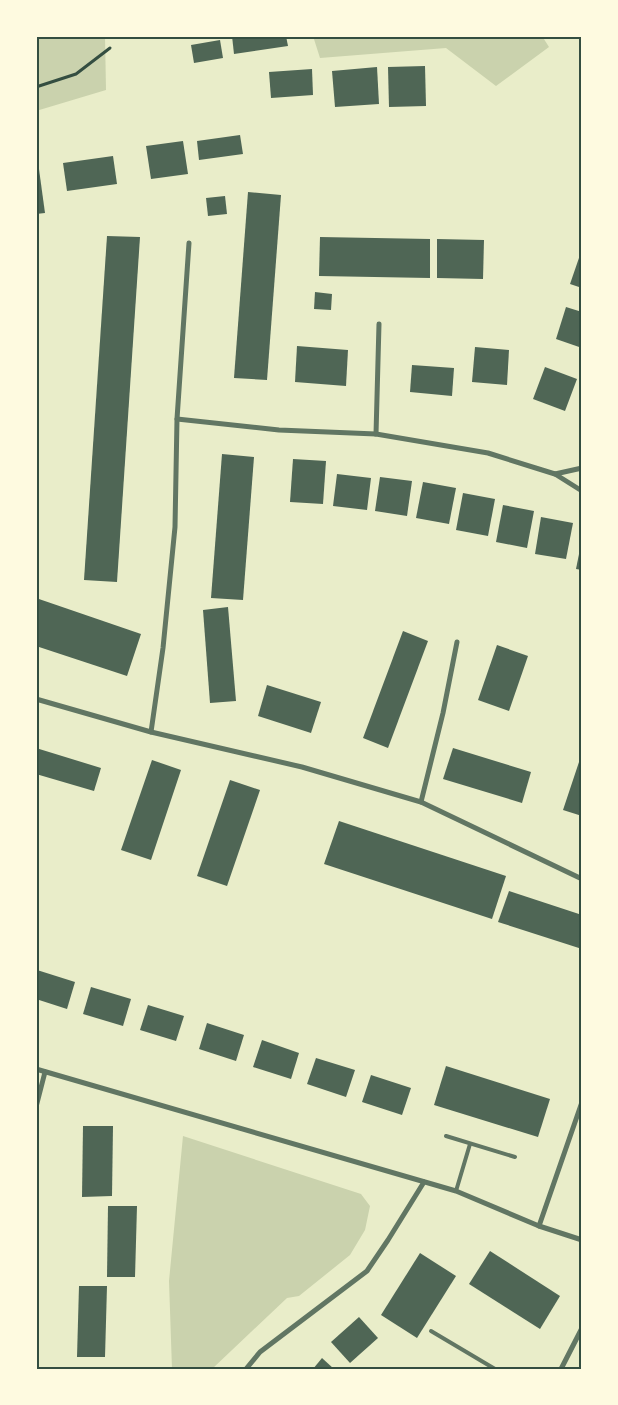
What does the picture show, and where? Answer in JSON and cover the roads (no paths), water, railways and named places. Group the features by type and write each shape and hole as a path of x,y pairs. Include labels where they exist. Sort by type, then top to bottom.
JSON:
{"street":[{"path":"151,732 163,648 175,527 177,419 189,244"},
{"path":"376,434 379,324"},
{"path":"177,419 279,430 376,434 488,453 554,474 582,491"},
{"path":"554,474 582,468"},
{"path":"421,802 458,642"},
{"path":"36,699 151,732 302,767 421,802 582,879"},
{"path":"36,1069 456,1191 539,1226 582,1240"},
{"path":"36,1107 45,1072"},
{"path":"539,1226 582,1102"},
{"path":"246,1369 260,1352 367,1271 424,1182"},
{"path":"561,1369 582,1328"}],"lane":[{"path":"446,1136 515,1157"},
{"path":"456,1191 470,1144"},
{"path":"431,1331 495,1369"}]}
